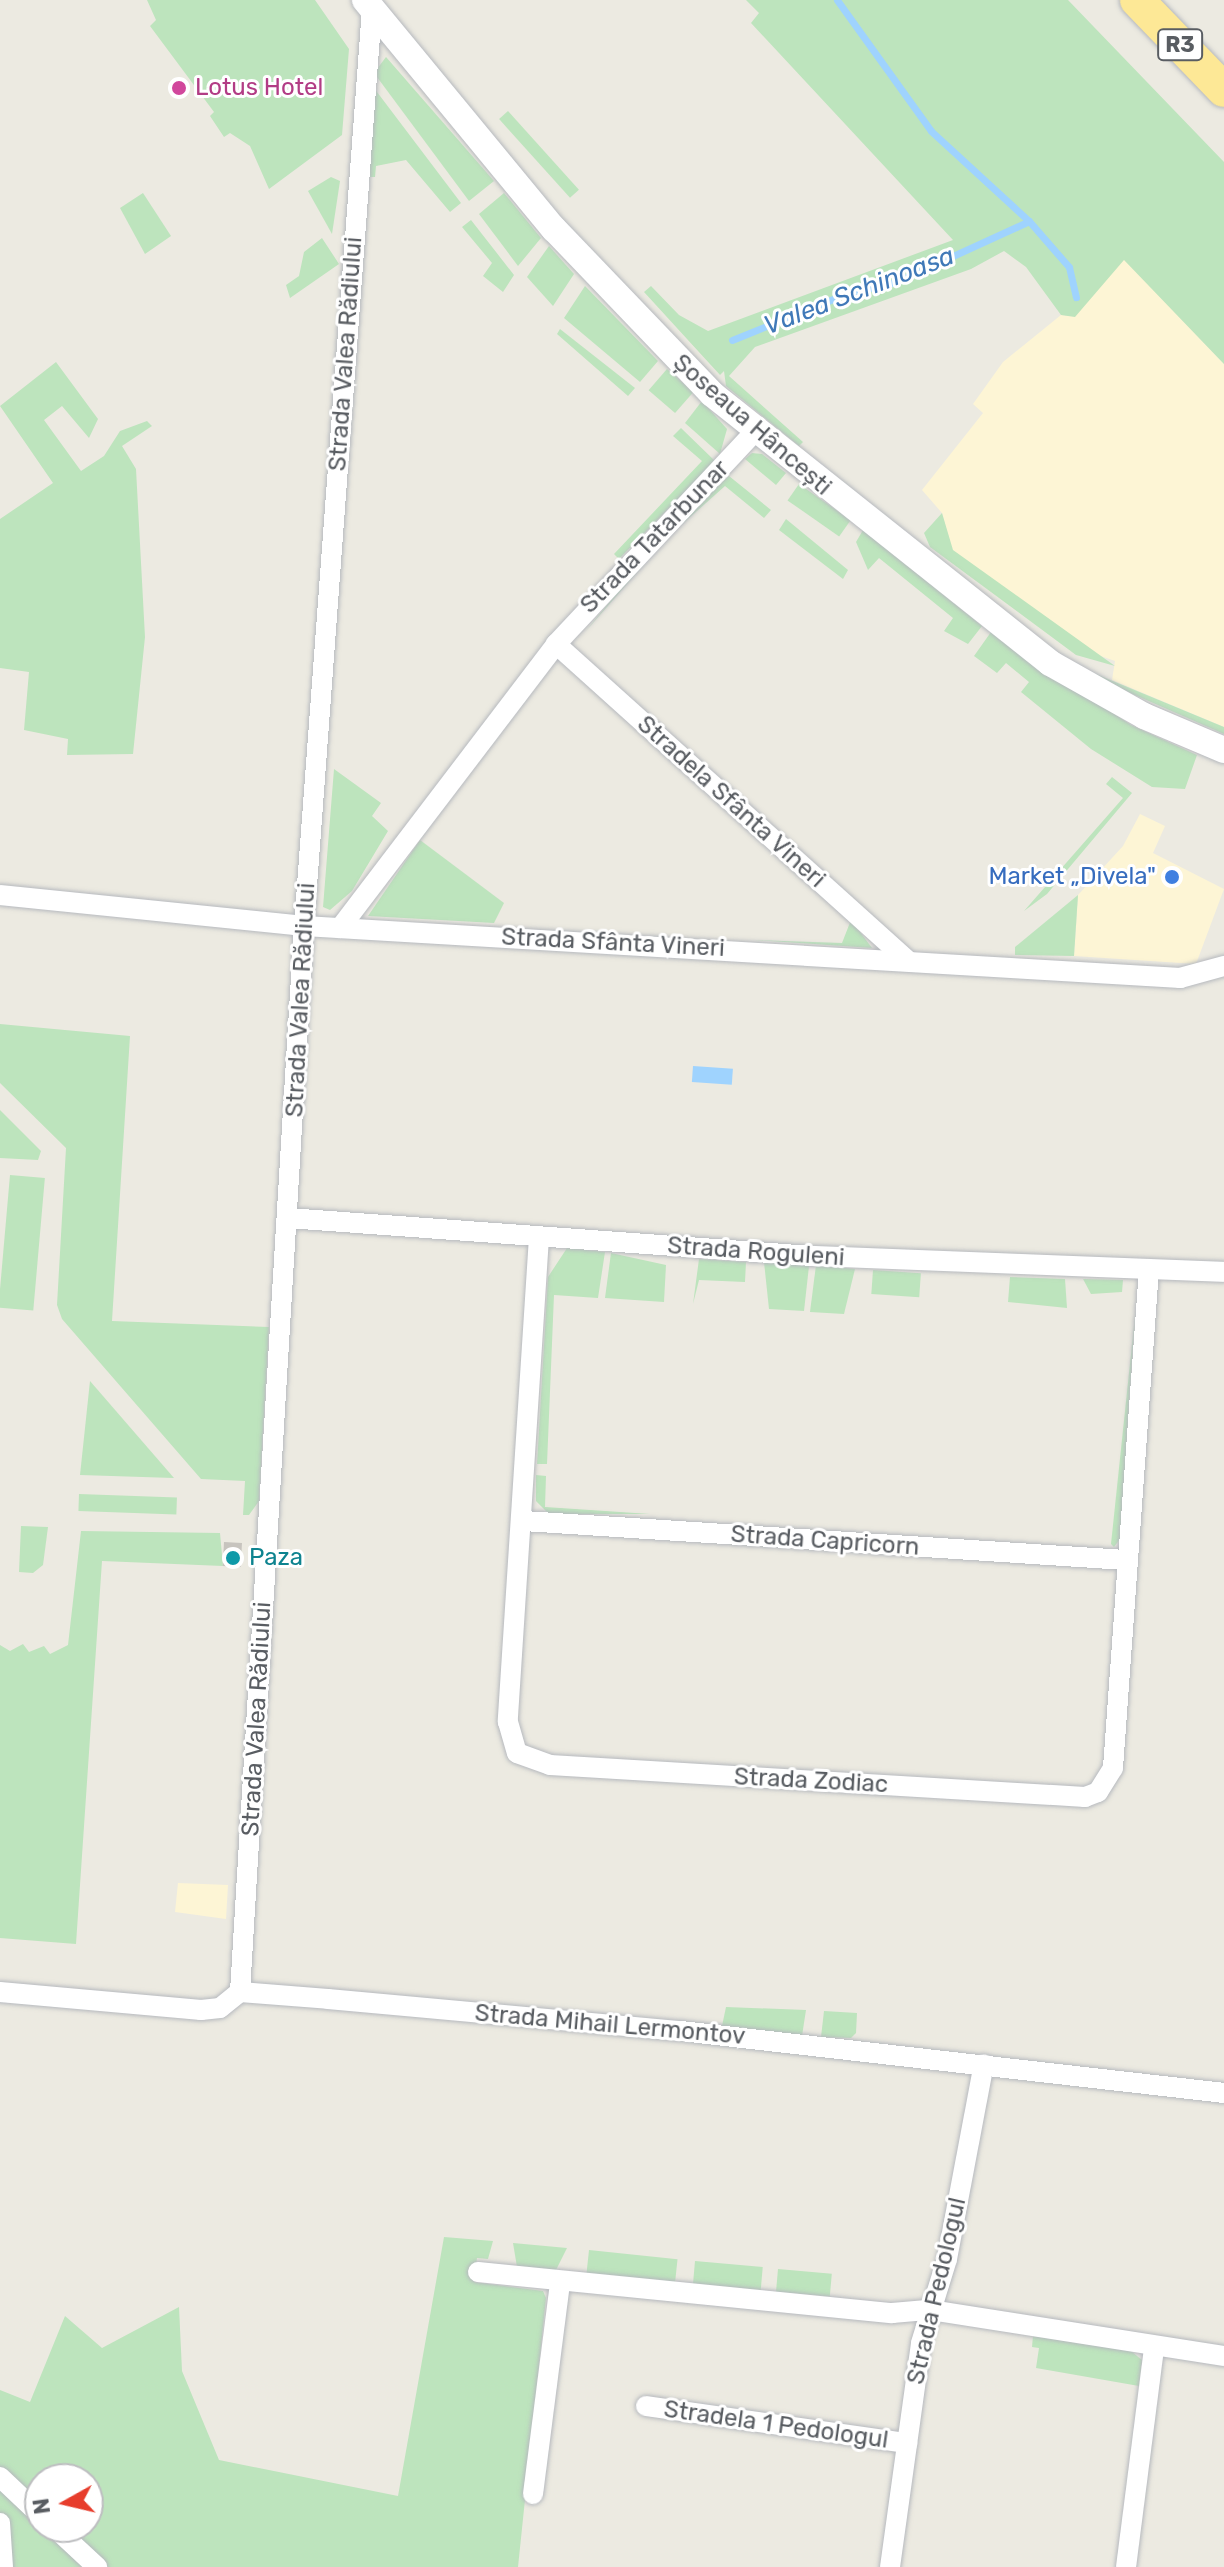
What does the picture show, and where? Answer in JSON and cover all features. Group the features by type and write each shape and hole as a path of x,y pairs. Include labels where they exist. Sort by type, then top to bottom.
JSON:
{"highway":[{"name":"R3","path":"1137,0 1224,90"}],"street":[{"name":"Șoseaua Hâncești","path":"368,5 624,306 755,431 1050,663 1144,716 1224,750"},
{"name":"Strada Valea Rădiului","path":"240,1992 304,926 368,5"},
{"name":"Strada Tatarbunar","path":"556,644 755,431"},
{"name":"Strada Valea Rădiului","path":"340,928 556,644"},
{"name":"Stradela Sfânta Vineri","path":"556,644 907,960"},
{"name":"Strada Sfânta Vineri","path":"0,895 304,926 1180,978 1224,966"},
{"name":"Strada Roguleni","path":"288,1218 863,1259 1224,1272"},
{"name":"Strada Zodiac","path":"539,1237 524,1521 508,1722 517,1753 550,1765 1085,1797 1098,1792 1113,1768 1149,1269"},
{"name":"Strada Capricorn","path":"524,1521 1126,1560"},
{"path":"0,1992 201,2010 220,2008 240,1992"},
{"name":"Strada Mihail Lermontov","path":"240,1992 984,2064 1224,2093"},
{"name":"Strada Pedologul","path":"890,2567 930,2310 947,2259 984,2064"},
{"path":"478,2272 892,2313 930,2310 1077,2329 1154,2347 1224,2356"},
{"path":"533,2494 560,2282"},
{"path":"1126,2567 1154,2347"},
{"name":"Stradela 1 Pedologul","path":"646,2406 907,2443"},
{"path":"0,2477 24,2500"},
{"path":"0,2523 3,2567"},
{"path":"71,2543 97,2567"}],"shaded area":[{"path":"1124,259 1224,364 1224,727 1112,680 1115,661 1089,652 952,550 942,513 922,490 983,413 973,404 1003,362 1061,315 1075,316"},
{"path":"1140,814 1165,826 1153,853 1224,889 1196,964 1074,956 1078,895 1123,846"},
{"path":"178,1883 228,1885 226,1919 175,1912"}],"green space":[{"path":"147,0 315,0 349,49 342,135 269,189 250,146 230,133 224,137 210,116 214,112 150,26 156,20"},
{"path":"746,0 1068,0 1224,162 1224,364 1124,260 1075,317 1061,315 1026,267 1004,251 971,269 755,347 729,376 803,442 799,446 726,386 724,371 720,375 644,292 651,286 679,315 708,331 953,240 751,23 759,13"},
{"path":"386,57 494,181 469,201 374,73"},
{"path":"374,88 461,203 450,212 406,160 376,166 375,177 368,177"},
{"path":"508,111 579,190 570,198 499,119"},
{"path":"331,177 340,181 332,234 308,191"},
{"path":"143,193 171,236 145,254 120,208"},
{"path":"504,193 541,238 518,266 479,214"},
{"path":"471,220 514,275 503,292 483,276 492,263 462,227"},
{"path":"322,238 339,264 290,298 286,285 299,276 304,252"},
{"path":"549,246 574,274 553,306 527,277"},
{"path":"585,286 658,361 640,382 564,318"},
{"path":"560,329 635,388 628,396 557,334"},
{"path":"56,362 98,419 89,438 62,406 44,420 81,471 104,456 120,431 147,421 152,426 122,446 136,469 145,637 133,754 67,755 68,739 24,730 29,672 0,668 0,519 53,483 0,406"},
{"path":"667,369 693,392 675,413 649,390"},
{"path":"702,401 727,429 720,454 685,423"},
{"path":"681,428 715,461 619,559 614,554 702,461 673,436"},
{"path":"752,453 762,454 786,473 776,485 745,459"},
{"path":"729,476 771,510 764,518 725,486 669,536 585,632 668,531"},
{"path":"799,484 851,520 839,537 788,500"},
{"path":"942,513 953,550 1115,666 1076,655 930,547 924,533"},
{"path":"786,519 848,570 843,579 779,530"},
{"path":"863,530 982,626 968,644 944,631 953,618 879,558 868,570 856,542"},
{"path":"991,632 1131,725 1197,755 1185,789 1152,787 1091,749 1021,692 1029,682 1006,663 997,673 974,656"},
{"path":"1096,674 1224,727 1224,734 1103,681"},
{"path":"334,769 381,803 372,816 388,831 352,891 330,910 323,907"},
{"path":"1112,777 1132,793 1047,894 1024,911 1123,798 1106,784"},
{"path":"420,840 504,903 494,923 368,916"},
{"path":"1078,895 1074,956 1015,955 1015,947"},
{"path":"851,920 872,948 754,940 842,943"},
{"path":"0,1024 130,1036 112,1321 269,1327 259,1501 249,1515 243,1515 245,1481 201,1479 62,1319 57,1305 66,1148 0,1083"},
{"path":"0,1110 41,1151 38,1160 0,1158"},
{"path":"10,1175 45,1178 33,1311 0,1308"},
{"path":"567,1248 605,1252 598,1298 554,1295 547,1464 537,1464 548,1277"},
{"path":"611,1253 666,1265 664,1302 605,1298"},
{"path":"699,1259 746,1262 745,1282 699,1280 693,1304"},
{"path":"764,1262 809,1266 804,1311 769,1309"},
{"path":"816,1265 855,1269 844,1314 810,1312"},
{"path":"873,1270 921,1273 919,1297 871,1294"},
{"path":"1010,1277 1065,1279 1067,1308 1008,1302"},
{"path":"1083,1279 1123,1280 1122,1292 1091,1294"},
{"path":"1135,1316 1120,1539 1114,1547 1111,1544"},
{"path":"90,1381 174,1478 80,1475"},
{"path":"536,1475 546,1476 545,1507 650,1514 549,1514 536,1501"},
{"path":"79,1494 177,1497 176,1514 78,1511"},
{"path":"21,1526 48,1527 43,1565 33,1573 19,1572"},
{"path":"81,1531 220,1533 223,1566 102,1561 76,1944 0,1938 0,1645 10,1651 23,1644 29,1652 44,1646 50,1654 68,1645"},
{"path":"726,2007 806,2010 802,2036 722,2026"},
{"path":"824,2011 857,2013 856,2033 851,2038 821,2037"},
{"path":"444,2237 493,2241 488,2259 477,2258 474,2282 543,2291 546,2298 518,2567 0,2567 0,2390 30,2402 65,2316 102,2348 179,2307 182,2371 219,2460 398,2496"},
{"path":"513,2243 567,2248 555,2272 517,2267"},
{"path":"589,2250 678,2259 675,2284 586,2275"},
{"path":"695,2261 763,2267 761,2291 693,2285"},
{"path":"778,2269 832,2274 830,2297 776,2292"},
{"path":"1033,2336 1131,2351 1142,2360 1139,2386 1036,2368 1039,2348 1032,2347"}],"water":[{"path":"693,1066 733,1069 732,1085 692,1082"}],"building":[{"name":"Paza","path":"224,1542 242,1543 241,1567 223,1566"}],"waterway":[{"path":"837,0 931,131 1029,221 1069,267 1076,297"},
{"name":"Valea Schinoasa","path":"732,340 848,293 896,282 1029,221"}],"place":[{"name":"Lotus Hotel","path":"179,88"},
{"name":"Market „Divela\"","path":"1172,877"},
{"name":"Paza","path":"233,1558"}]}
